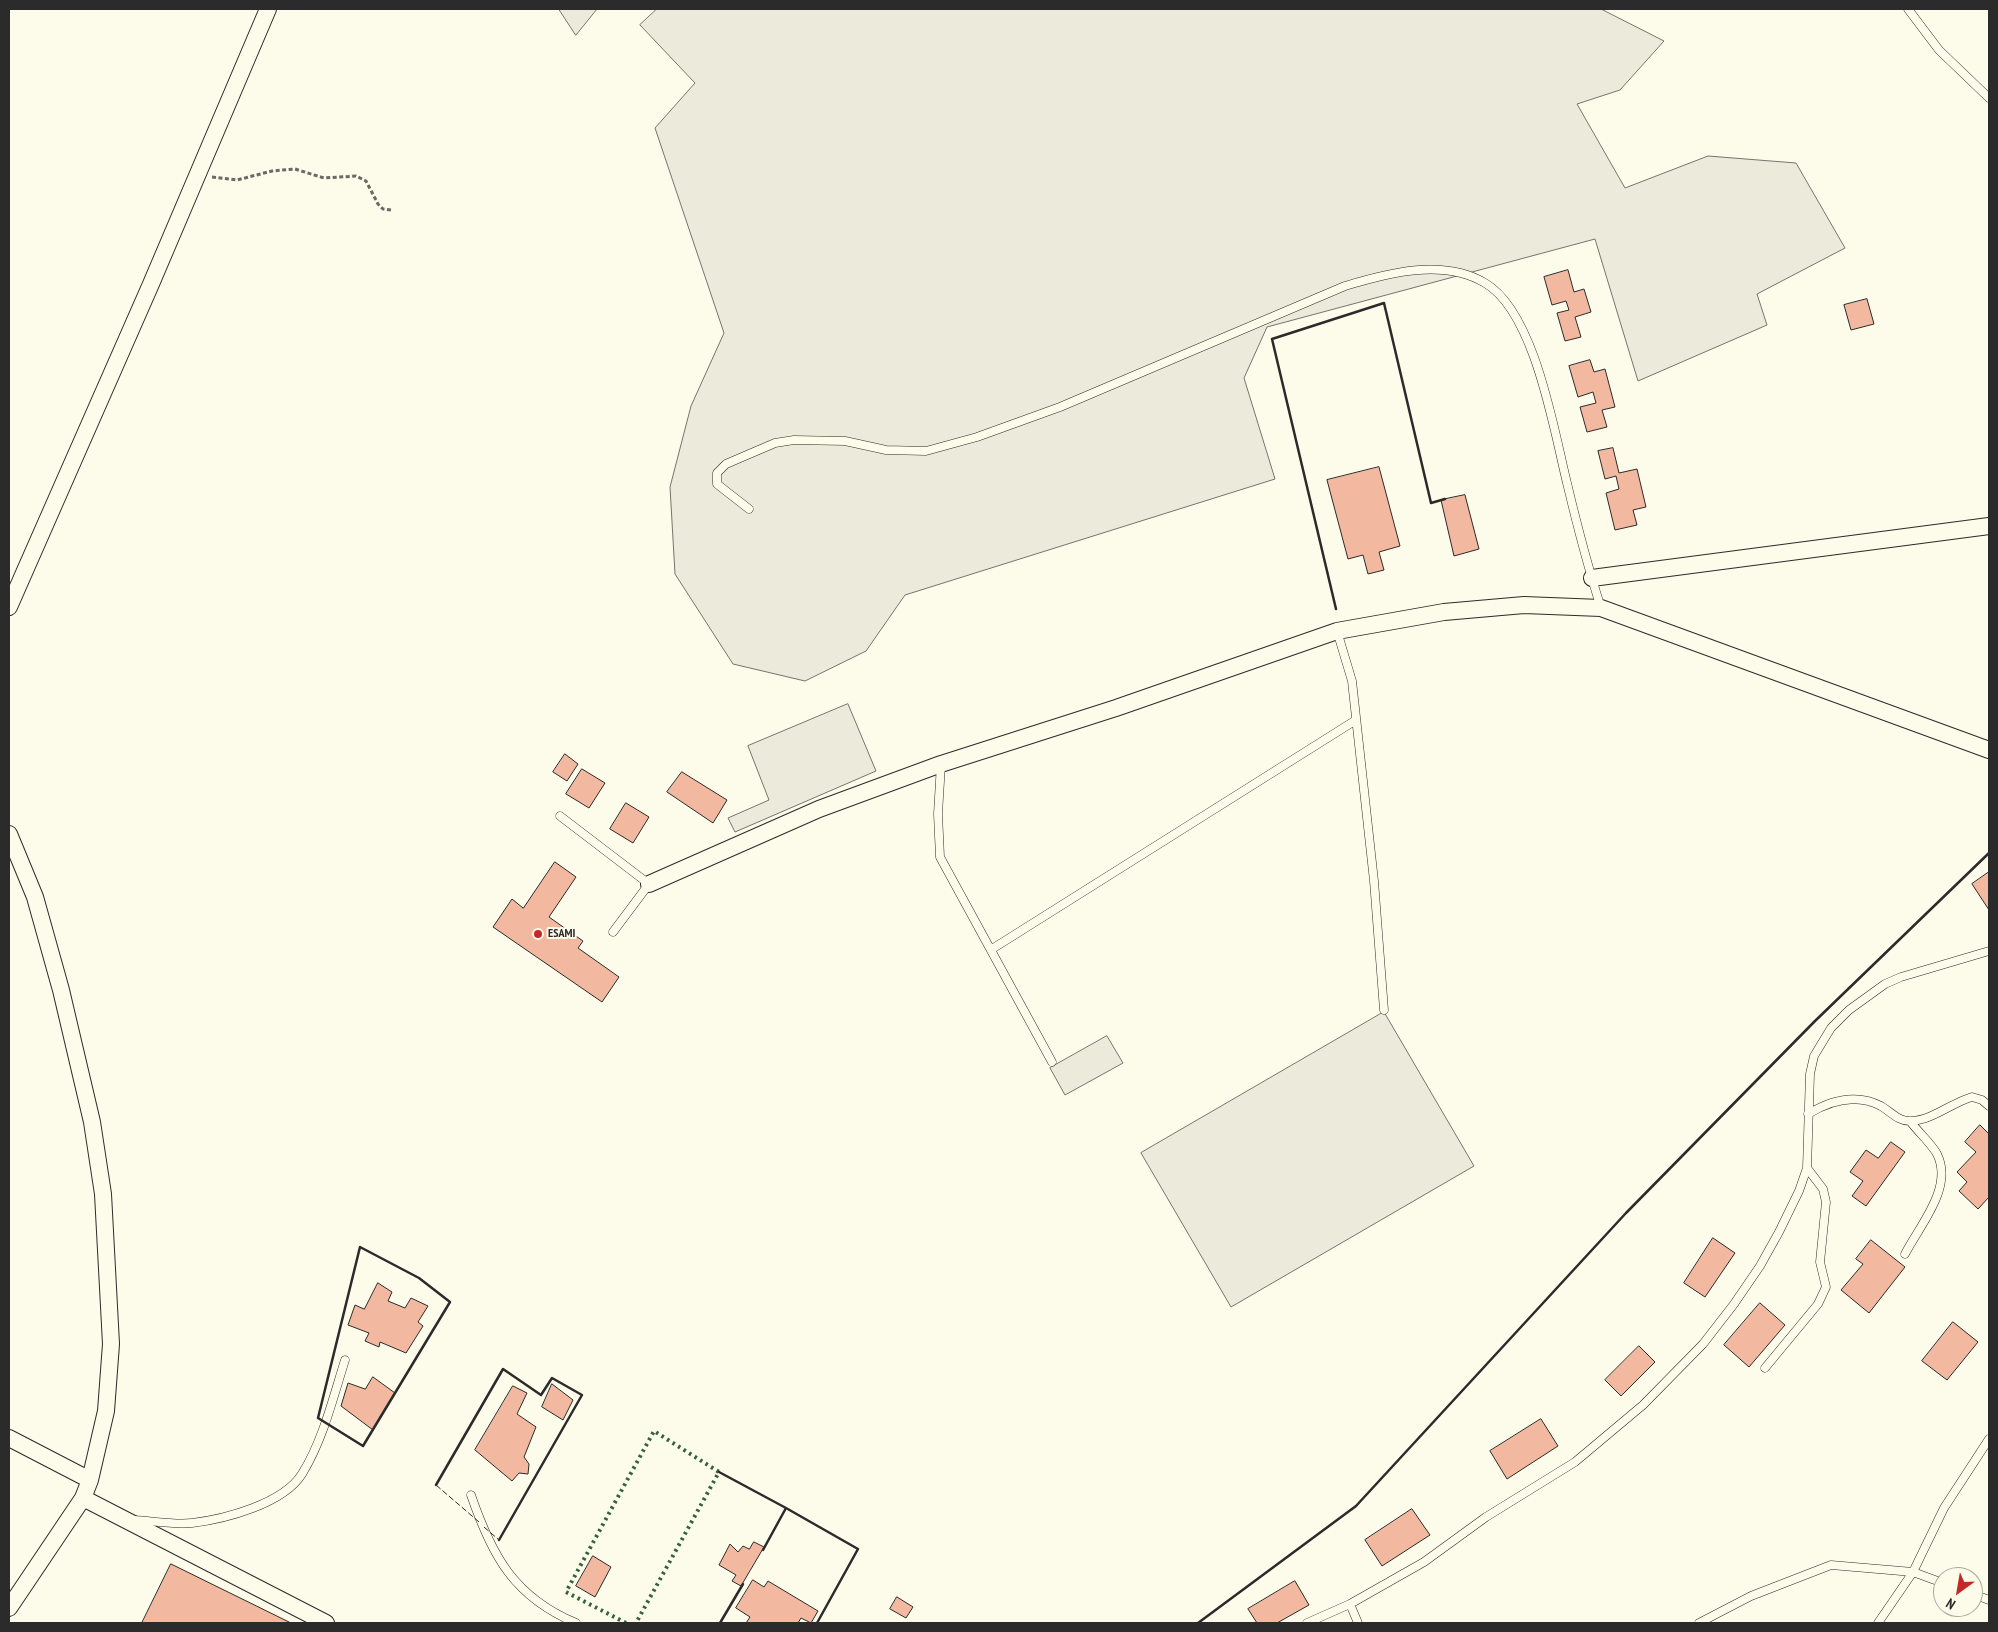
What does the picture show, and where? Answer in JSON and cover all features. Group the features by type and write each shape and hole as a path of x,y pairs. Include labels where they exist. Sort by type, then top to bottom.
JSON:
{"street":[{"path":"9,607 151,284 268,9"},
{"path":"1592,578 1989,526"},
{"path":"649,884 819,809 941,764 1116,708 1337,631 1444,612 1524,605 1601,608 1989,750"},
{"path":"9,834 35,897 61,990 92,1122 103,1194 111,1344 106,1411 90,1480 83,1498 9,1608"},
{"path":"9,1438 90,1480"},
{"path":"83,1498 326,1623"}],"lane":[{"path":"1908,9 1939,50 1989,98"},
{"path":"749,509 717,484 717,473 726,464 775,443 794,440 844,441 886,450 926,451 977,437 1060,407 1345,286 1389,273 1420,270 1456,272 1479,280 1492,288 1518,321 1538,368 1601,608"},
{"path":"1337,631 1352,682 1374,881 1384,1010"},
{"path":"992,949 1356,720"},
{"path":"941,764 938,814 940,857 992,949 1052,1062"},
{"path":"560,816 649,884 613,932"},
{"path":"1307,1623 1350,1604 1424,1562 1486,1517 1575,1462 1643,1405 1703,1344 1734,1304 1760,1266 1799,1191 1806,1168 1810,1074 1814,1056 1831,1028 1849,1010 1885,984 1900,977 1989,952"},
{"path":"1808,1114 1832,1102 1857,1099 1881,1106 1899,1119 1910,1121 1932,1116 1972,1097 1982,1100 1989,1106"},
{"path":"1905,1254 1931,1208 1941,1175 1936,1154 1910,1121"},
{"path":"1766,1368 1818,1304 1826,1287 1820,1262 1826,1202 1823,1189 1806,1168"},
{"path":"127,1520 191,1523 254,1508 278,1496 301,1476 316,1447 345,1360"},
{"path":"1878,1623 1913,1572 1944,1508 1989,1439"},
{"path":"471,1495 483,1530 513,1580 527,1595 553,1614 576,1623"},
{"path":"1699,1623 1751,1596 1831,1565 1913,1572 1933,1579"},
{"path":"1350,1604 1358,1623"},
{"path":"1714,1615 1720,1623"}],"path":[{"path":"197,176 237,180 272,171 295,169 324,178 356,176 366,181 378,204 383,208 391,210"}],"shaded area":[{"path":"559,9 597,9 576,35"},
{"path":"657,9 1601,9 1664,41 1620,90 1577,104 1625,188 1708,156 1796,163 1845,248 1757,294 1767,325 1638,381 1595,239 1267,327 1244,378 1275,479 905,595 866,651 805,681 733,664 675,574 670,487 691,406 724,333 655,128 695,83 640,25"},
{"path":"848,704 876,771 735,832 728,818 769,800 748,746"},
{"path":"1384,1012 1474,1166 1231,1307 1141,1153"},
{"path":"1107,1036 1123,1063 1065,1095 1050,1068"}],"building":[{"path":"1568,270 1574,292 1584,289 1591,312 1575,317 1581,337 1565,341 1557,313 1569,310 1566,301 1552,305 1544,277"},
{"path":"1867,299 1874,324 1851,330 1844,305"},
{"path":"1590,360 1594,372 1605,369 1615,407 1602,410 1607,427 1587,432 1580,407 1596,403 1593,392 1578,397 1569,366"},
{"path":"1613,448 1619,473 1637,469 1646,507 1633,510 1637,525 1615,530 1606,493 1619,489 1616,476 1605,479 1598,451"},
{"path":"1379,467 1400,546 1379,552 1384,570 1368,574 1363,555 1348,559 1327,480"},
{"path":"1465,495 1479,549 1454,556 1441,500"},
{"path":"565,754 578,764 567,781 553,772"},
{"path":"582,769 605,783 589,808 566,794"},
{"path":"682,772 727,800 713,823 667,792"},
{"path":"626,803 649,817 633,843 610,829"},
{"name":"ESAMI","path":"555,862 576,877 549,917 583,941 578,948 619,977 602,1002 493,927 512,899 523,908"},
{"path":"1989,872 1989,910 1972,884"},
{"path":"1980,1125 1989,1134 1989,1197 1978,1209 1959,1191 1967,1182 1957,1172 1976,1152 1965,1142"},
{"path":"1891,1142 1905,1152 1866,1206 1852,1196 1863,1181 1850,1172 1866,1150 1878,1158"},
{"path":"1713,1238 1735,1253 1705,1297 1684,1283"},
{"path":"1871,1240 1905,1267 1869,1313 1841,1290 1863,1264 1856,1259"},
{"path":"378,1283 392,1292 388,1301 405,1308 411,1298 428,1306 418,1322 423,1326 406,1353 380,1342 379,1347 365,1341 369,1333 348,1325 355,1305 364,1309"},
{"path":"1760,1303 1785,1325 1749,1367 1724,1345"},
{"path":"1953,1322 1978,1342 1947,1380 1922,1361"},
{"path":"1639,1346 1655,1362 1621,1396 1605,1380"},
{"path":"373,1377 395,1393 373,1430 341,1406 348,1383 365,1389"},
{"path":"552,1384 573,1400 563,1420 542,1407"},
{"path":"513,1386 527,1393 517,1414 536,1427 524,1457 529,1464 528,1474 519,1473 512,1481 475,1450"},
{"path":"1541,1419 1558,1446 1507,1479 1490,1451"},
{"path":"1412,1509 1430,1535 1382,1566 1365,1540"},
{"path":"754,1542 764,1547 741,1586 732,1581 736,1575 719,1565 730,1544 738,1552 743,1546 749,1549"},
{"path":"593,1556 611,1567 595,1597 576,1586"},
{"path":"171,1564 291,1623 142,1623"},
{"path":"753,1580 764,1587 768,1581 818,1611 811,1623 801,1618 798,1623 746,1623 750,1617 736,1608"},
{"path":"1295,1581 1309,1605 1277,1623 1257,1623 1248,1609"},
{"path":"897,1597 913,1607 906,1618 890,1609"}],"hedge":[{"path":"626,1623 566,1592 654,1431 719,1472 636,1623"}],"fence":[{"path":"436,1485 479,1522"},
{"path":"484,1527 499,1540"}],"wall":[{"path":"1336,609 1272,339 1384,303 1431,503 1445,499"},
{"path":"1198,1623 1356,1506 1626,1213 1815,1021 1989,853"},
{"path":"360,1247 419,1278 450,1302 363,1446 318,1418 360,1247"},
{"path":"436,1485 503,1369 541,1395 552,1378 582,1395 499,1540"},
{"path":"719,1472 786,1508"},
{"path":"763,1550 786,1508 858,1549 817,1623"},
{"path":"720,1623 743,1584"}],"place":[{"name":"ESAMI","path":"538,934"}]}
